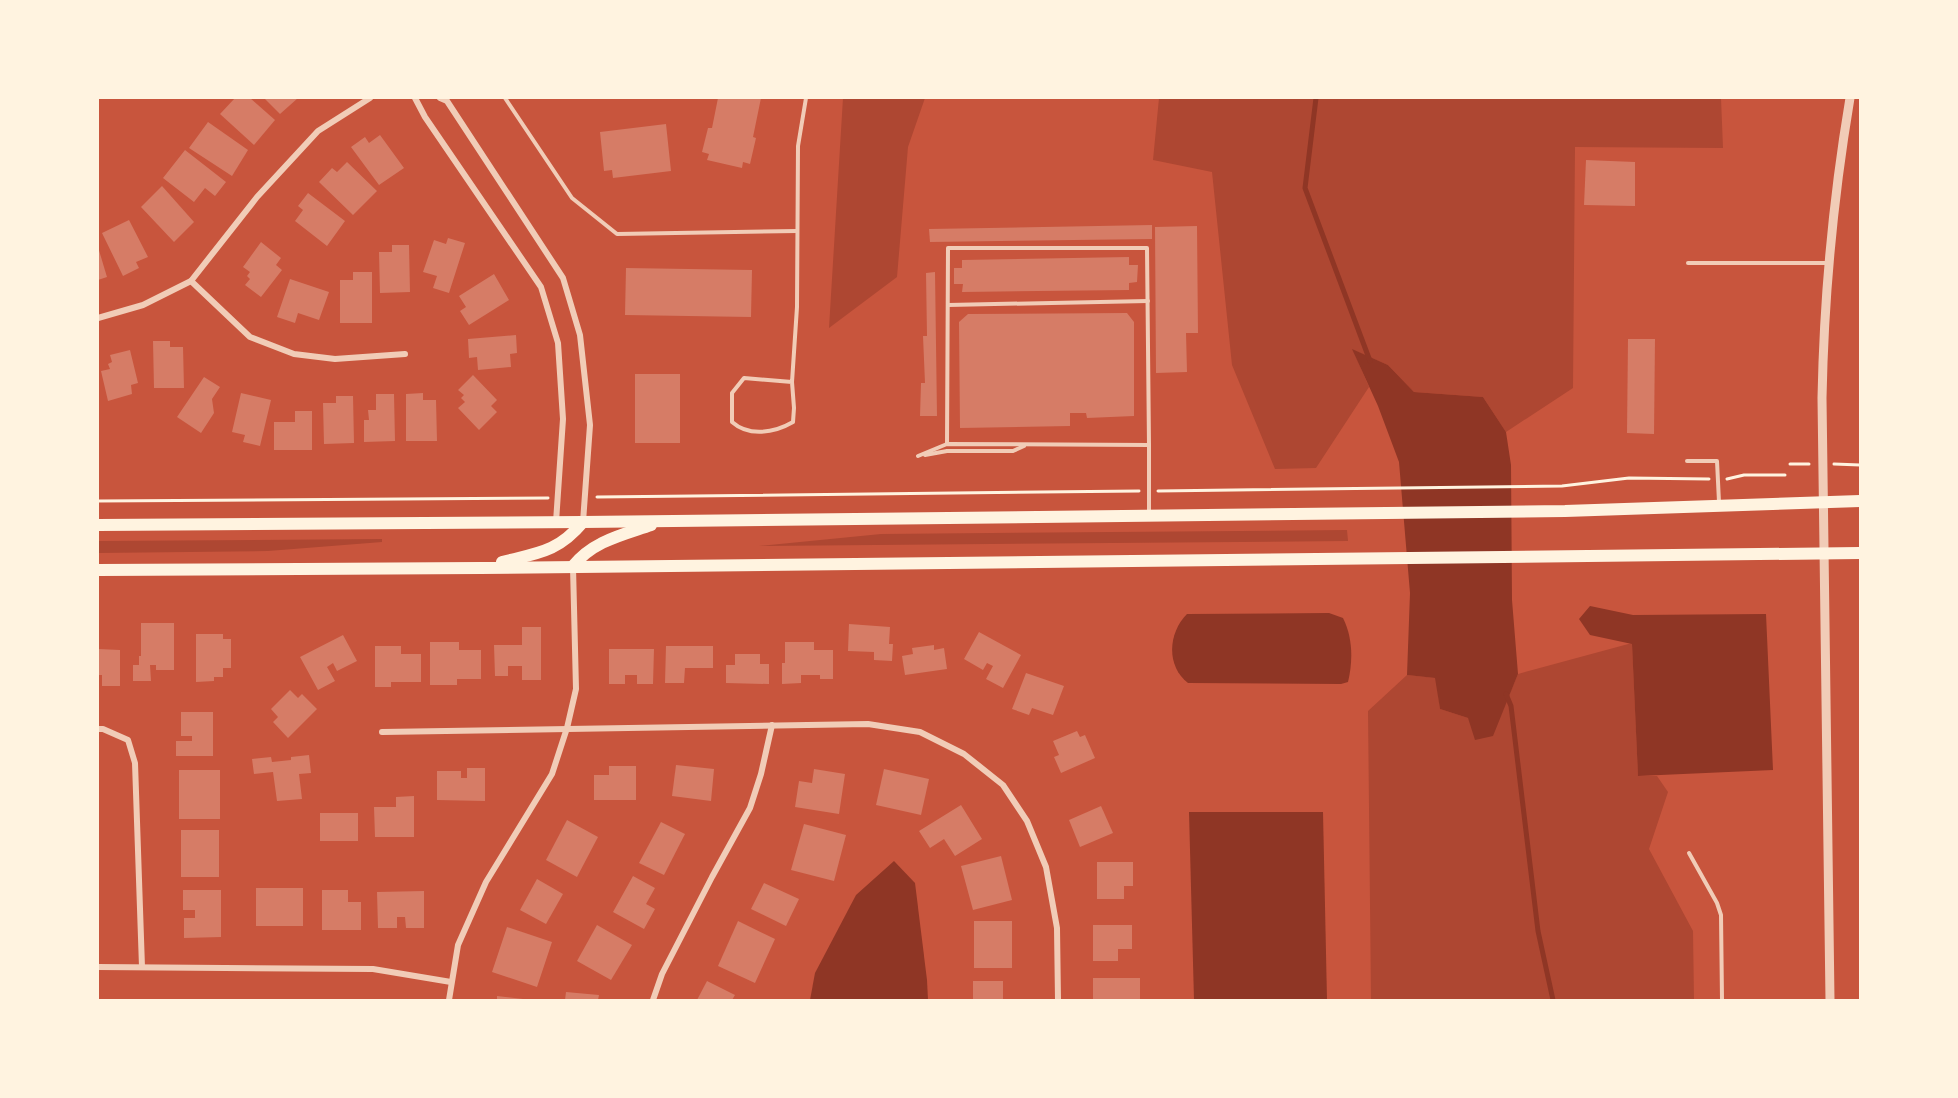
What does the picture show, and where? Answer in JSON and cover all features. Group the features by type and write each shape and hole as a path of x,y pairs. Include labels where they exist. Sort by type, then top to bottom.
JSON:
{"main road":[{"path":"98,525 1565,511 1860,501"},
{"path":"573,566 582,555 602,541 664,521"},
{"path":"480,568 548,551 570,538 583,522"},
{"path":"98,570 1860,553"}],"street":[{"path":"98,318 143,304 191,281 257,197 318,131 370,98"},
{"path":"415,98 425,117 541,287 558,343 563,419 556,522"},
{"path":"440,98 447,101 563,278 580,335 590,425 583,522"},
{"path":"1830,1000 1822,398 1828,263 1839,164 1850,98"},
{"path":"191,281 250,337 294,354 335,359 405,354"},
{"path":"449,1000 458,945 486,882 552,774 567,728 576,689 573,566"},
{"path":"382,732 868,724 920,732 964,754 1003,784 1027,821 1046,867 1057,928 1058,1000"},
{"path":"653,1000 663,974 711,878 750,808 761,774 772,725"},
{"path":"98,729 128,740 135,763 142,967"},
{"path":"98,967 373,969 452,982"}],"lane":[{"path":"505,98 572,198 617,234 797,231"},
{"path":"792,382 744,378 732,393 732,422 742,431 759,431 780,429 792,422 797,307 798,146 806,98"},
{"path":"947,444 948,248 1147,248 1149,516"},
{"path":"1688,263 1828,263"},
{"path":"948,304 1148,301"},
{"path":"1026,445 1013,451 947,451 918,456 947,444 1149,445"},
{"path":"1687,461 1717,461 1719,504"},
{"path":"1689,853 1717,903 1721,915 1722,1000"}],"path":[{"path":"585,497 1554,486 1629,478 1732,479 1744,475 1785,476"},
{"path":"98,501 558,498"}],"shaded area":[{"path":"843,98 925,98 908,147 897,277 829,328"},
{"path":"1159,98 1721,98 1723,148 1575,147 1573,388 1506,432 1483,397 1414,392 1388,365 1353,350 1369,387 1316,468 1275,469 1232,365 1212,172 1153,160"},
{"path":"1352,349 1388,365 1414,392 1483,397 1506,432 1511,465 1512,600 1518,674 1493,736 1475,740 1468,718 1440,709 1435,678 1407,675 1410,593 1399,462 1378,406"},
{"path":"1347,530 1348,541 759,546 881,534"},
{"path":"382,539 382,542 268,551 98,553 98,541"},
{"path":"1590,606 1633,615 1766,614 1773,770 1638,776 1632,644 1590,635 1579,619"},
{"path":"1329,613 1343,618 1349,633 1351,666 1348,682 1341,684 1188,683 1176,668 1173,659 1172,649 1176,630 1187,614"},
{"path":"1632,643 1638,776 1657,776 1668,792 1649,849 1693,931 1694,1000 1371,1000 1368,711 1407,675 1436,678 1440,709 1468,718 1492,736 1518,674"},
{"path":"1189,812 1323,812 1327,1000 1194,1000"},
{"path":"894,861 915,883 928,1000 810,1000 815,973 856,895"}],"building":[{"path":"235,98 250,98 275,120 254,145 220,114"},
{"path":"264,98 298,98 280,114"},
{"path":"718,98 761,98 750,164 743,162 742,168 707,160 709,154 702,152 708,128 712,128"},
{"path":"208,122 248,150 232,176 189,148"},
{"path":"666,124 671,171 613,178 612,170 604,171 600,132"},
{"path":"380,135 404,168 379,185 351,147 365,137 369,143"},
{"path":"185,150 226,182 215,196 205,188 194,202 163,178"},
{"path":"1586,160 1635,162 1635,206 1584,205"},
{"path":"347,162 377,191 353,215 319,182 332,168 337,172"},
{"path":"162,186 194,222 174,242 141,207"},
{"path":"308,193 345,221 327,246 295,221 303,210 298,206"},
{"path":"129,220 148,257 136,262 139,268 123,276 102,233"},
{"path":"1152,225 1152,239 930,242 929,229"},
{"path":"1197,226 1198,333 1186,333 1187,372 1156,373 1155,227"},
{"path":"448,238 465,243 449,293 433,288 437,276 423,272 434,240 446,244"},
{"path":"261,242 281,258 276,265 282,270 261,297 245,285 250,279 247,276 250,272 243,267"},
{"path":"392,245 409,245 410,292 380,293 379,252 392,252"},
{"path":"98,247 107,277 98,280"},
{"path":"1129,257 1129,265 1138,265 1137,282 1129,283 1129,290 962,292 963,284 954,284 954,268 962,268 962,260"},
{"path":"626,268 752,270 751,317 625,315"},
{"path":"353,272 372,272 372,323 340,323 340,280 353,280"},
{"path":"935,272 937,416 920,416 921,383 925,383 923,336 927,336 926,273"},
{"path":"494,274 509,300 469,325 460,311 466,307 459,296"},
{"path":"290,279 329,292 319,320 298,313 295,323 277,317"},
{"path":"1127,313 1134,322 1134,416 1087,418 1086,413 1070,413 1070,426 960,428 959,322 968,314"},
{"path":"516,335 517,353 510,354 511,367 478,370 477,357 469,358 468,339"},
{"path":"1628,339 1655,339 1654,434 1627,433"},
{"path":"153,341 170,341 170,347 183,347 184,388 154,388"},
{"path":"130,350 138,383 131,385 132,394 108,401 101,371 110,369 108,364 112,362 110,355"},
{"path":"635,374 680,374 680,443 635,443"},
{"path":"473,375 497,400 491,406 497,412 479,430 458,408 465,402 461,398 464,395 458,390"},
{"path":"204,377 220,387 212,399 214,413 201,433 177,417"},
{"path":"241,393 271,400 260,446 243,442 245,435 232,432"},
{"path":"423,393 423,400 436,400 437,441 406,441 406,394"},
{"path":"376,394 394,394 395,441 364,442 364,420 369,420 368,410 376,410"},
{"path":"336,396 353,396 354,443 324,444 323,403 336,403"},
{"path":"295,411 312,411 312,450 274,450 274,422 295,422"},
{"path":"141,623 174,623 174,670 156,670 156,665 150,665 151,681 133,681 133,665 139,665 139,656 141,656"},
{"path":"849,624 890,627 889,644 893,644 892,661 874,660 874,652 848,651"},
{"path":"522,627 541,627 541,680 522,680 522,666 508,666 508,676 495,676 494,645 522,645"},
{"path":"979,632 1021,655 1003,688 986,679 993,666 987,663 983,670 964,659"},
{"path":"196,634 223,634 223,639 231,639 231,668 223,668 223,677 214,677 214,681 196,682"},
{"path":"343,635 357,661 337,671 333,663 327,667 335,681 318,690 300,657"},
{"path":"430,642 459,642 459,650 481,650 481,679 457,679 457,685 430,685"},
{"path":"785,642 814,642 814,650 833,650 833,679 820,679 820,675 801,675 801,683 782,684"},
{"path":"934,645 934,650 944,648 947,669 905,675 902,656 913,654 912,648"},
{"path":"375,646 401,646 401,654 421,654 421,682 391,682 391,687 375,687"},
{"path":"666,646 713,646 713,668 685,668 684,683 665,683"},
{"path":"98,649 120,650 120,686 102,686 102,675 98,675"},
{"path":"609,649 654,649 653,684 637,684 637,675 625,675 625,684 609,684"},
{"path":"735,654 760,654 760,664 769,664 769,684 726,683 726,665 735,665"},
{"path":"1026,673 1064,686 1053,715 1032,708 1029,715 1012,709"},
{"path":"290,690 298,698 302,694 317,709 288,738 273,722 278,717 271,709"},
{"path":"181,712 213,712 213,756 176,756 176,741 192,741 192,736 181,736"},
{"path":"1077,731 1080,737 1085,735 1095,758 1061,773 1054,757 1059,755 1053,741"},
{"path":"309,755 311,773 299,774 302,799 277,801 273,772 254,774 252,759 271,757 272,762"},
{"path":"676,765 714,769 711,801 672,796"},
{"path":"609,766 636,766 636,800 594,800 594,775 609,775"},
{"path":"467,768 485,768 485,801 437,800 437,771 461,771 461,778 467,778"},
{"path":"814,769 845,774 839,814 795,807 799,781 812,783"},
{"path":"884,769 929,779 921,815 876,805"},
{"path":"179,770 220,770 220,819 179,819"},
{"path":"414,796 414,837 375,837 374,807 396,807 396,797"},
{"path":"961,805 982,839 955,856 944,839 930,848 919,831"},
{"path":"1101,806 1113,833 1080,847 1069,820"},
{"path":"320,813 358,813 358,841 320,841"},
{"path":"567,820 598,837 577,877 546,860"},
{"path":"661,822 685,834 664,875 639,863"},
{"path":"804,824 846,835 834,881 791,870"},
{"path":"181,830 219,830 219,877 181,877"},
{"path":"1001,856 1012,900 973,910 961,866"},
{"path":"1097,862 1133,862 1133,886 1124,886 1124,899 1097,899"},
{"path":"633,876 655,888 646,904 655,909 644,929 613,912"},
{"path":"537,879 563,894 546,924 520,910"},
{"path":"764,883 799,899 786,926 751,909"},
{"path":"256,888 303,888 303,926 256,926"},
{"path":"183,890 221,890 221,937 184,938 184,918 195,918 195,910 183,910"},
{"path":"322,890 348,890 348,902 361,902 361,930 322,930"},
{"path":"424,891 424,928 406,928 405,917 397,917 397,928 378,928 377,892"},
{"path":"738,921 775,939 755,983 718,966"},
{"path":"974,921 1012,921 1012,968 974,968"},
{"path":"597,925 632,945 611,980 577,961"},
{"path":"1093,925 1132,925 1132,949 1118,949 1118,961 1093,961"},
{"path":"507,927 552,942 537,987 492,972"},
{"path":"1093,978 1140,978 1140,1000 1093,1000"},
{"path":"707,981 735,995 732,1000 697,1000"},
{"path":"973,981 1003,981 1003,1000 973,1000"},
{"path":"566,992 599,995 598,1000 565,1000"},
{"path":"497,996 523,999 523,1000 497,1000"}],"waterway":[{"path":"1316,98 1305,188 1370,361"},
{"path":"1506,694 1511,706 1538,931 1553,1000"}]}
